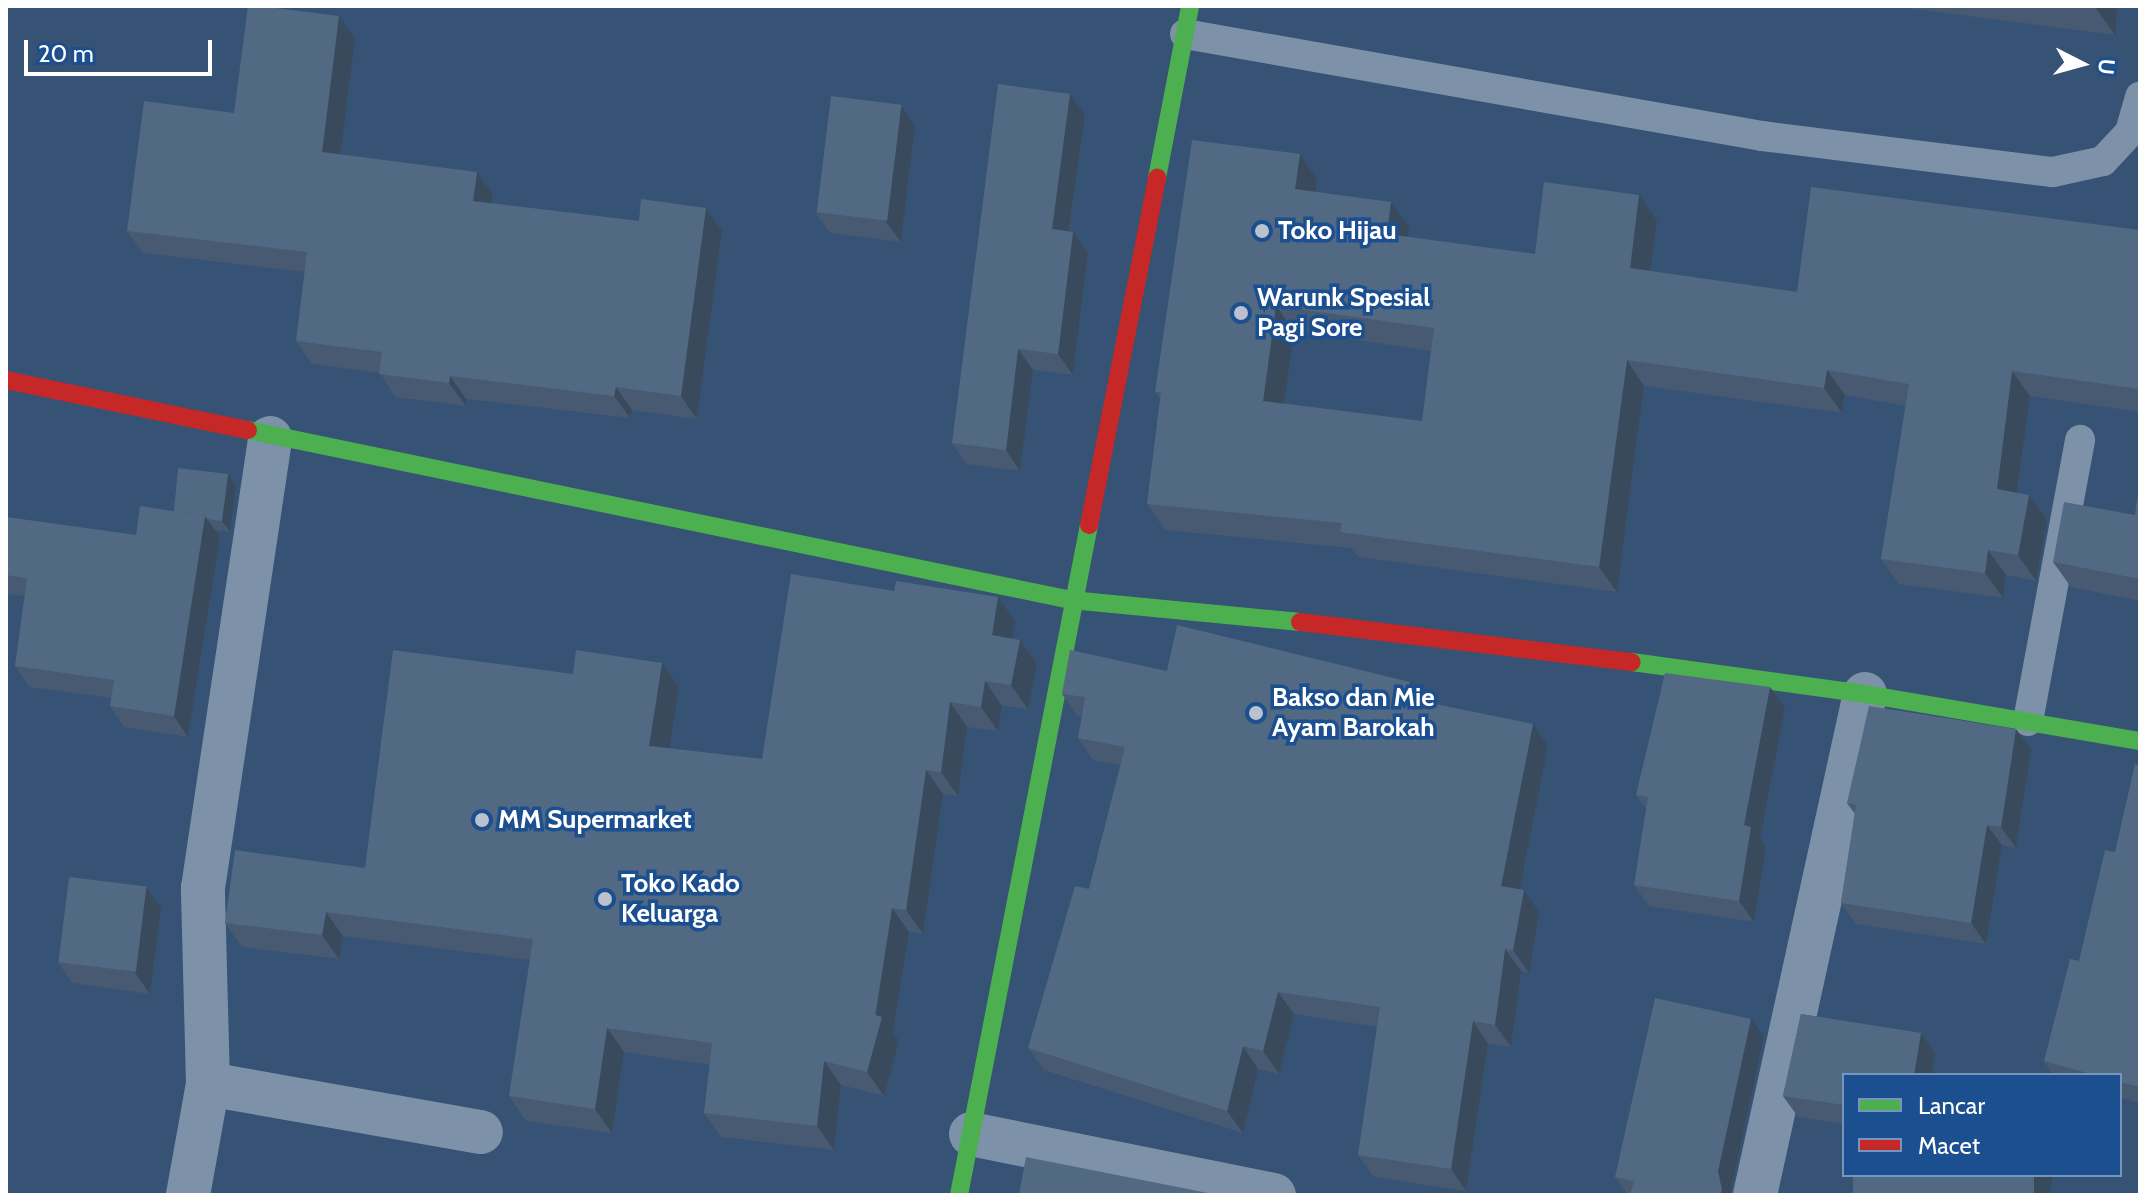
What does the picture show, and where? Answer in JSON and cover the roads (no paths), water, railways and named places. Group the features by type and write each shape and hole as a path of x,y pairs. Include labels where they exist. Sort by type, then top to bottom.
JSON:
{"street":[{"path":"959,1195 1071,600 1188,20"},
{"path":"6,380 270,438 1071,600 1460,638 1865,694 2140,741"},
{"path":"188,1195 208,1084 203,888 270,438"},
{"path":"1755,1195 1865,694"},
{"path":"208,1084 481,1132"},
{"path":"971,1134 1274,1195"}],"lane":[{"path":"1188,20 1762,136 2053,172 2103,161 2130,132 2140,96"},
{"path":"2028,721 2080,440"}],"place":[{"name":"Toko Hijau","path":"1262,231"},
{"name":"Warunk Spesial Pagi Sore","path":"1241,313"},
{"name":"Bakso dan Mie Ayam Barokah","path":"1256,713"},
{"name":"MM Supermarket","path":"482,820"},
{"name":"Toko Kado Keluarga","path":"605,899"}]}
